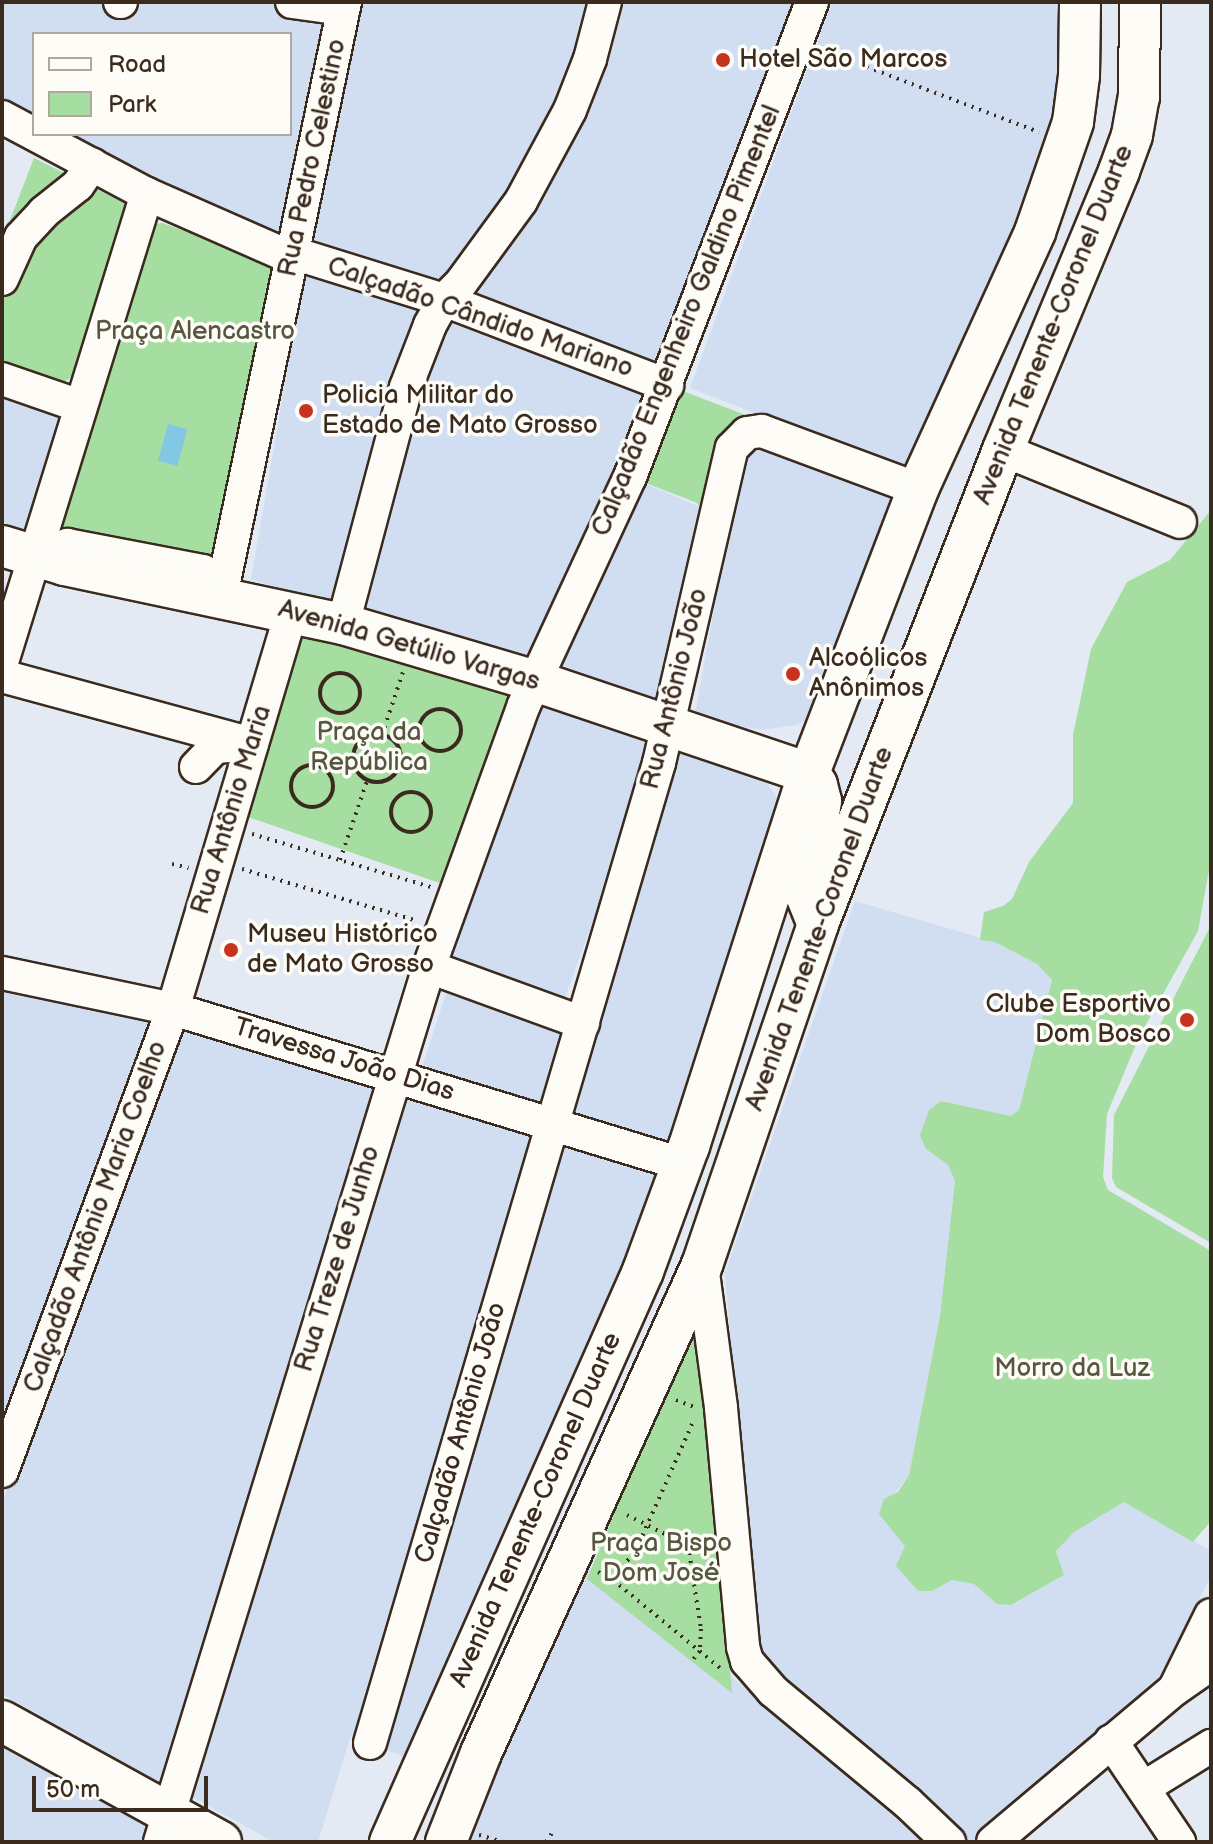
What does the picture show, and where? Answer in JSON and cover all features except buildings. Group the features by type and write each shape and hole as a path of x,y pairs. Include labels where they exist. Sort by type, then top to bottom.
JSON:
{"main road":[{"name":"Avenida Tenente-Coronel Duarte","path":"390,1842 643,1271 682,1164 809,773 918,489 1035,232 1073,122 1079,76 1080,2"},
{"name":"Avenida Tenente-Coronel Duarte","path":"453,1839 481,1753 702,1265 818,924 1003,450 1132,135 1139,97 1140,2"},
{"path":"899,544 900,584 872,658 871,669 880,682 907,695"},
{"name":"Avenida Getúlio Vargas","path":"19,552 292,610 343,624 535,681 809,773"},
{"path":"809,773 817,785 821,801 806,895 818,924"},
{"path":"2,1721 164,1826 221,1842"}],"street":[{"path":"292,2 344,6"},
{"path":"343,624 406,387 430,325 444,300 461,283 521,201 570,110 590,59 605,2"},
{"name":"Calçadão Engenheiro Galdino Pimentel","path":"535,681 630,477 812,2"},
{"name":"Rua Pedro Celestino","path":"221,596 344,6"},
{"name":"Calçadão Cândido Mariano","path":"2,117 32,133"},
{"name":"Calçadão Cândido Mariano","path":"38,136 147,194 293,256 444,300 667,385"},
{"path":"2,279 21,237 78,185 92,164"},
{"path":"2,662 19,552 80,406 147,194"},
{"path":"2,379 80,406"},
{"name":"Rua Antônio João","path":"552,1123 669,726 730,454 742,437 754,430 773,434 918,489"},
{"path":"1003,450 1180,522"},
{"name":"Rua Antônio Maria","path":"173,1009 292,610"},
{"path":"2,676 252,744"},
{"name":"Rua Treze de Junho","path":"164,1826 429,967 535,681"},
{"path":"196,767 215,747 252,744"},
{"path":"429,967 583,1023"},
{"name":"Travessa João Dias","path":"2,973 173,1009 395,1074 682,1164"},
{"name":"Calçadão Antônio Maria Coelho","path":"2,1471 173,1009"},
{"name":"Calçadão Antônio João","path":"370,1743 552,1123"},
{"path":"702,1265 735,1547 743,1647 757,1675 949,1842"},
{"path":"1175,1689 1211,1615"},
{"path":"993,1842 1111,1741 1211,1664"},
{"path":"1111,1741 1145,1787 1179,1842"},
{"path":"1145,1787 1211,1746"}],"path":[{"path":"798,40 1066,142"},
{"path":"382,735 405,664"},
{"path":"349,675 358,684 360,697 352,711 335,713 324,706 321,687 329,676 349,675"},
{"path":"434,710 448,711 459,724 458,740 447,749 428,747 420,737 423,717 434,710"},
{"path":"382,735 390,738 400,750 400,767 389,779 367,781 353,763 354,749 366,737 382,735"},
{"path":"314,766 326,772 332,790 326,802 313,807 300,804 292,793 295,774 314,766"},
{"path":"340,860 367,781"},
{"path":"406,792 425,797 431,809 429,823 419,832 399,830 391,819 395,800 406,792"},
{"path":"238,830 439,889"},
{"path":"241,869 427,924"},
{"path":"613,1580 636,1550 699,1409 699,1395"},
{"path":"627,1515 697,1550 735,1547"},
{"path":"688,1545 701,1629 700,1651 692,1661"},
{"path":"570,1556 613,1580 731,1677 757,1675"},
{"path":"546,1842 552,1833"},
{"path":"453,1839 504,1842"}],"shaded area":[{"path":"2,2 338,2 288,250 63,136 292,136 292,32 32,32 32,120 2,105"},
{"path":"355,2 608,2 560,134 620,20 622,2 807,2 666,376 473,302 556,143 440,293 303,248"},
{"path":"832,2 1072,2 1064,128 923,462 901,471 690,388"},
{"path":"305,267 437,303 342,610 251,579"},
{"path":"456,308 662,387 534,670 352,614 433,349"},
{"path":"2,385 72,410 35,540 2,529"},
{"path":"758,442 912,492 819,713 797,725 762,730 694,719 743,450"},
{"path":"639,481 707,510 667,716 547,672"},
{"path":"540,704 657,746 561,1010 444,967"},
{"path":"681,750 761,774 780,802 680,1154 561,1119"},
{"path":"855,901 995,942 1037,964 1052,980 1019,1110 1011,1116 941,1101 926,1149 948,1165 955,1181 940,1316 909,1475 879,1514 893,1527 905,1546 903,1555 932,1591 952,1580 974,1584 997,1604 1012,1605 1064,1575 1056,1551 1073,1532 1124,1502 1211,1551 1211,1576 1155,1685 974,1842 967,1842 772,1676 756,1648 725,1273"},
{"path":"2,981 163,1016 2,1456"},
{"path":"449,984 577,1026 548,1117 419,1075"},
{"path":"178,1018 378,1079 161,1783 2,1694 2,1504"},
{"path":"412,1087 548,1132 364,1740 351,1735 318,1842 274,1842 192,1797"},
{"path":"557,1134 646,1168 668,1181 407,1758 379,1747"},
{"path":"586,1565 764,1702 927,1842 466,1842 483,1791"},
{"path":"2,1744 153,1829 149,1842 2,1842"}],"green space":[{"path":"34,158 126,204 131,215 74,374 63,384 2,367 2,241"},
{"name":"Praça Alencastro","path":"162,223 276,263 217,559 209,561 53,532 156,224"},
{"path":"667,385 764,422 711,515 695,502 630,477"},
{"name":"Morro da Luz","path":"1211,510 1211,859 1198,931 1139,1037 1107,1114 1103,1177 1108,1190 1211,1251 1211,1521 1193,1542 1124,1502 1074,1532 1056,1551 1064,1575 1011,1605 997,1604 974,1584 952,1580 932,1591 918,1591 896,1566 905,1546 879,1514 884,1499 898,1492 909,1475 940,1316 955,1181 948,1165 926,1149 920,1135 929,1110 941,1101 1011,1116 1019,1110 1052,980 1037,964 995,942 980,940 984,912 1003,906 1012,899 1029,862 1073,803 1073,735 1091,649 1127,582 1170,560"},
{"name":"Praça da República","path":"297,618 519,695 453,887 231,811"},
{"name":"Clube Esportivo Dom Bosco","path":"1211,925 1211,1243 1116,1187 1112,1178 1114,1115"},
{"name":"Praça Bispo Dom José","path":"696,1339 705,1349 732,1693 587,1579 684,1345"}],"water":[{"path":"168,424 187,429 177,466 158,461"}],"place":[{"name":"Hotel São Marcos","path":"723,60"},
{"name":"Policia Militar do Estado de Mato Grosso","path":"306,411"},
{"name":"Alcoólicos Anônimos","path":"793,674"},
{"name":"Museu Histórico de Mato Grosso","path":"231,950"},
{"name":"Clube Esportivo Dom Bosco","path":"1187,1020"}]}
